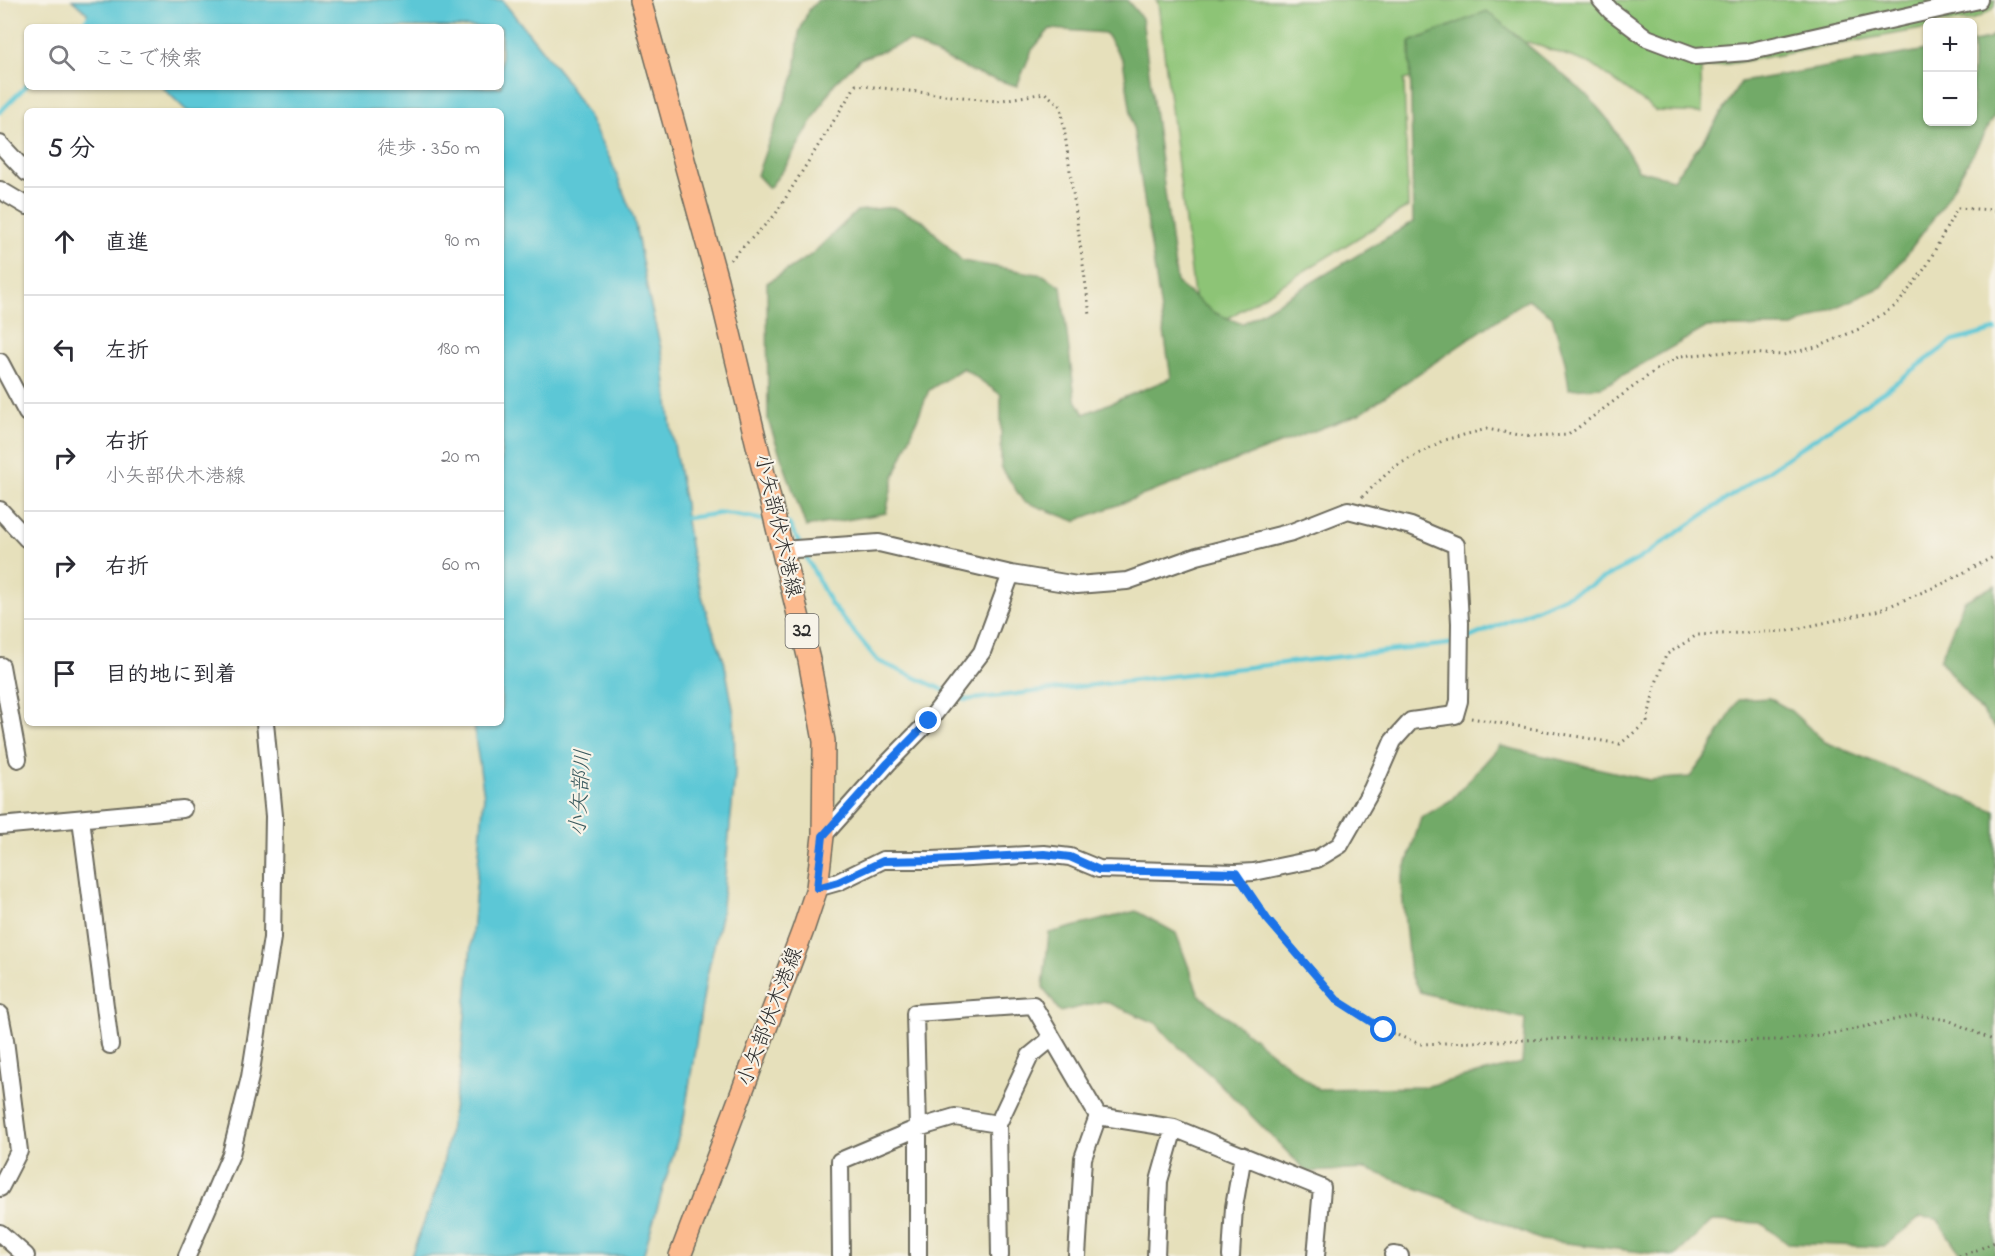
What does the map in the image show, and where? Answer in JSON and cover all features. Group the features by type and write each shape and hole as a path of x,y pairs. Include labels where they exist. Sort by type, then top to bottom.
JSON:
{"main road":[{"name":"小矢部伏木港線","path":"640,0 715,273 809,660 824,741 823,836 817,888 680,1256"}],"street":[{"path":"1601,0 1611,11 1647,38 1695,56 1747,52 1979,0"},
{"path":"0,144 24,170"},
{"path":"0,190 24,204"},
{"path":"0,362 24,407"},
{"path":"0,510 24,536"},
{"path":"782,550 879,543 1011,574 1077,585 1127,581 1197,556 1292,532 1348,510 1411,526 1456,545 1460,623 1459,701 1455,716 1411,721 1393,741 1372,789 1340,845 1317,859 1254,872 1236,873 1099,870 1070,857 1044,854 883,861 838,882 817,888"},
{"path":"823,836 929,721 982,652 1011,574"},
{"path":"1,666 2,690 18,759"},
{"path":"187,1256 231,1154 250,1077 272,938 274,816 265,726"},
{"path":"0,826 183,809"},
{"path":"81,819 110,1045"},
{"path":"918,1256 915,1013 1033,1005 1098,1116"},
{"path":"0,1014 19,1151 0,1188"},
{"path":"1000,1256 998,1124 1030,1056 1052,1038"},
{"path":"1098,1116 1174,1128 1322,1188 1316,1256"},
{"path":"1077,1256 1083,1158 1098,1116"},
{"path":"841,1256 840,1161 918,1128 955,1117 998,1124"},
{"path":"1156,1256 1159,1181 1174,1128"},
{"path":"1230,1256 1234,1206 1243,1155"},
{"path":"0,1233 26,1256"}],"path":[{"path":"715,273 775,215 856,85 998,101 1045,93 1061,106 1090,315"},
{"path":"1348,510 1394,467 1444,440 1487,429 1531,437 1568,435 1656,370 1680,356 1727,352 1783,355 1820,345 1859,329 1897,305 1926,267 1957,208 1995,210"},
{"path":"1455,716 1538,728 1620,744 1647,722 1655,686 1666,655 1697,635 1788,631 1880,610 1942,584 1995,556"},
{"path":"1236,873 1267,919 1337,1000 1384,1030 1420,1044 1603,1037 1709,1041 1783,1040 1841,1032 1916,1015 1948,1020 1995,1041"},
{"path":"1959,1256 1995,1242"}],"green space":[{"path":"818,0 1127,0 1142,18 1177,283 1213,312 1242,324 1413,222 1410,42 1487,11 1587,95 1610,122 1638,170 1673,179 1704,140 1741,82 1923,51 1923,126 1977,126 1977,41 1989,39 1995,34 1995,115 1942,207 1882,287 1793,327 1707,327 1602,387 1569,389 1565,361 1552,316 1528,299 1359,414 1075,521 1023,501 1001,467 1001,395 963,368 929,390 894,477 886,513 806,527 768,420 767,283 811,255 857,211 893,207 922,220 962,261 1043,275 1061,286 1075,398 1084,414 1171,378 1123,60 1105,33 1050,29 1032,50 1017,86 975,73 909,41 860,59 834,84 784,169 769,188 757,175 795,74 799,33 808,11"},
{"path":"1156,0 1995,0 1995,7 1976,18 1923,18 1923,29 1701,69 1702,113 1656,111 1591,64 1528,42 1404,80 1408,207 1199,336"},
{"path":"1995,585 1995,728 1940,660 1964,601"},
{"path":"1769,698 1790,710 1825,742 1995,811 1995,1256 1962,1256 1937,1219 1921,1217 1884,1247 1787,1243 1761,1223 1712,1221 1675,1256 1541,1240 1367,1169 1307,1172 1156,1023 1104,1001 1060,1012 1043,987 1049,933 1136,911 1176,933 1199,995 1318,1089 1424,1087 1522,1063 1525,1019 1420,992 1410,974 1401,882 1421,818 1451,800 1500,746 1649,780 1690,777 1708,753 1738,700"}],"water":[{"name":"小矢部川","path":"72,0 502,0 563,76 587,114 612,163 634,219 663,357 671,428 694,568 708,617 724,660 734,714 735,775 721,916 706,980 684,1118 643,1256 411,1256 440,1180 460,1072 484,796 473,726 504,726 504,108 184,108 165,90 504,90 504,24 89,24 87,13"}],"waterway":[{"path":"83,24 92,13"},
{"path":"0,112 24,88"},
{"path":"1464,640 1589,586 1639,559 1887,389 1951,342 1995,330"},
{"path":"680,519 723,513 770,521"},
{"path":"781,523 789,524 800,544"},
{"path":"803,551 831,604 878,661 946,691"},
{"path":"953,695 965,700 1457,643"}],"route":[{"path":"929,721 823,836 817,888 838,882 883,861 1044,854 1070,857 1099,870 1236,873 1267,919 1337,1000 1384,1030"}]}
